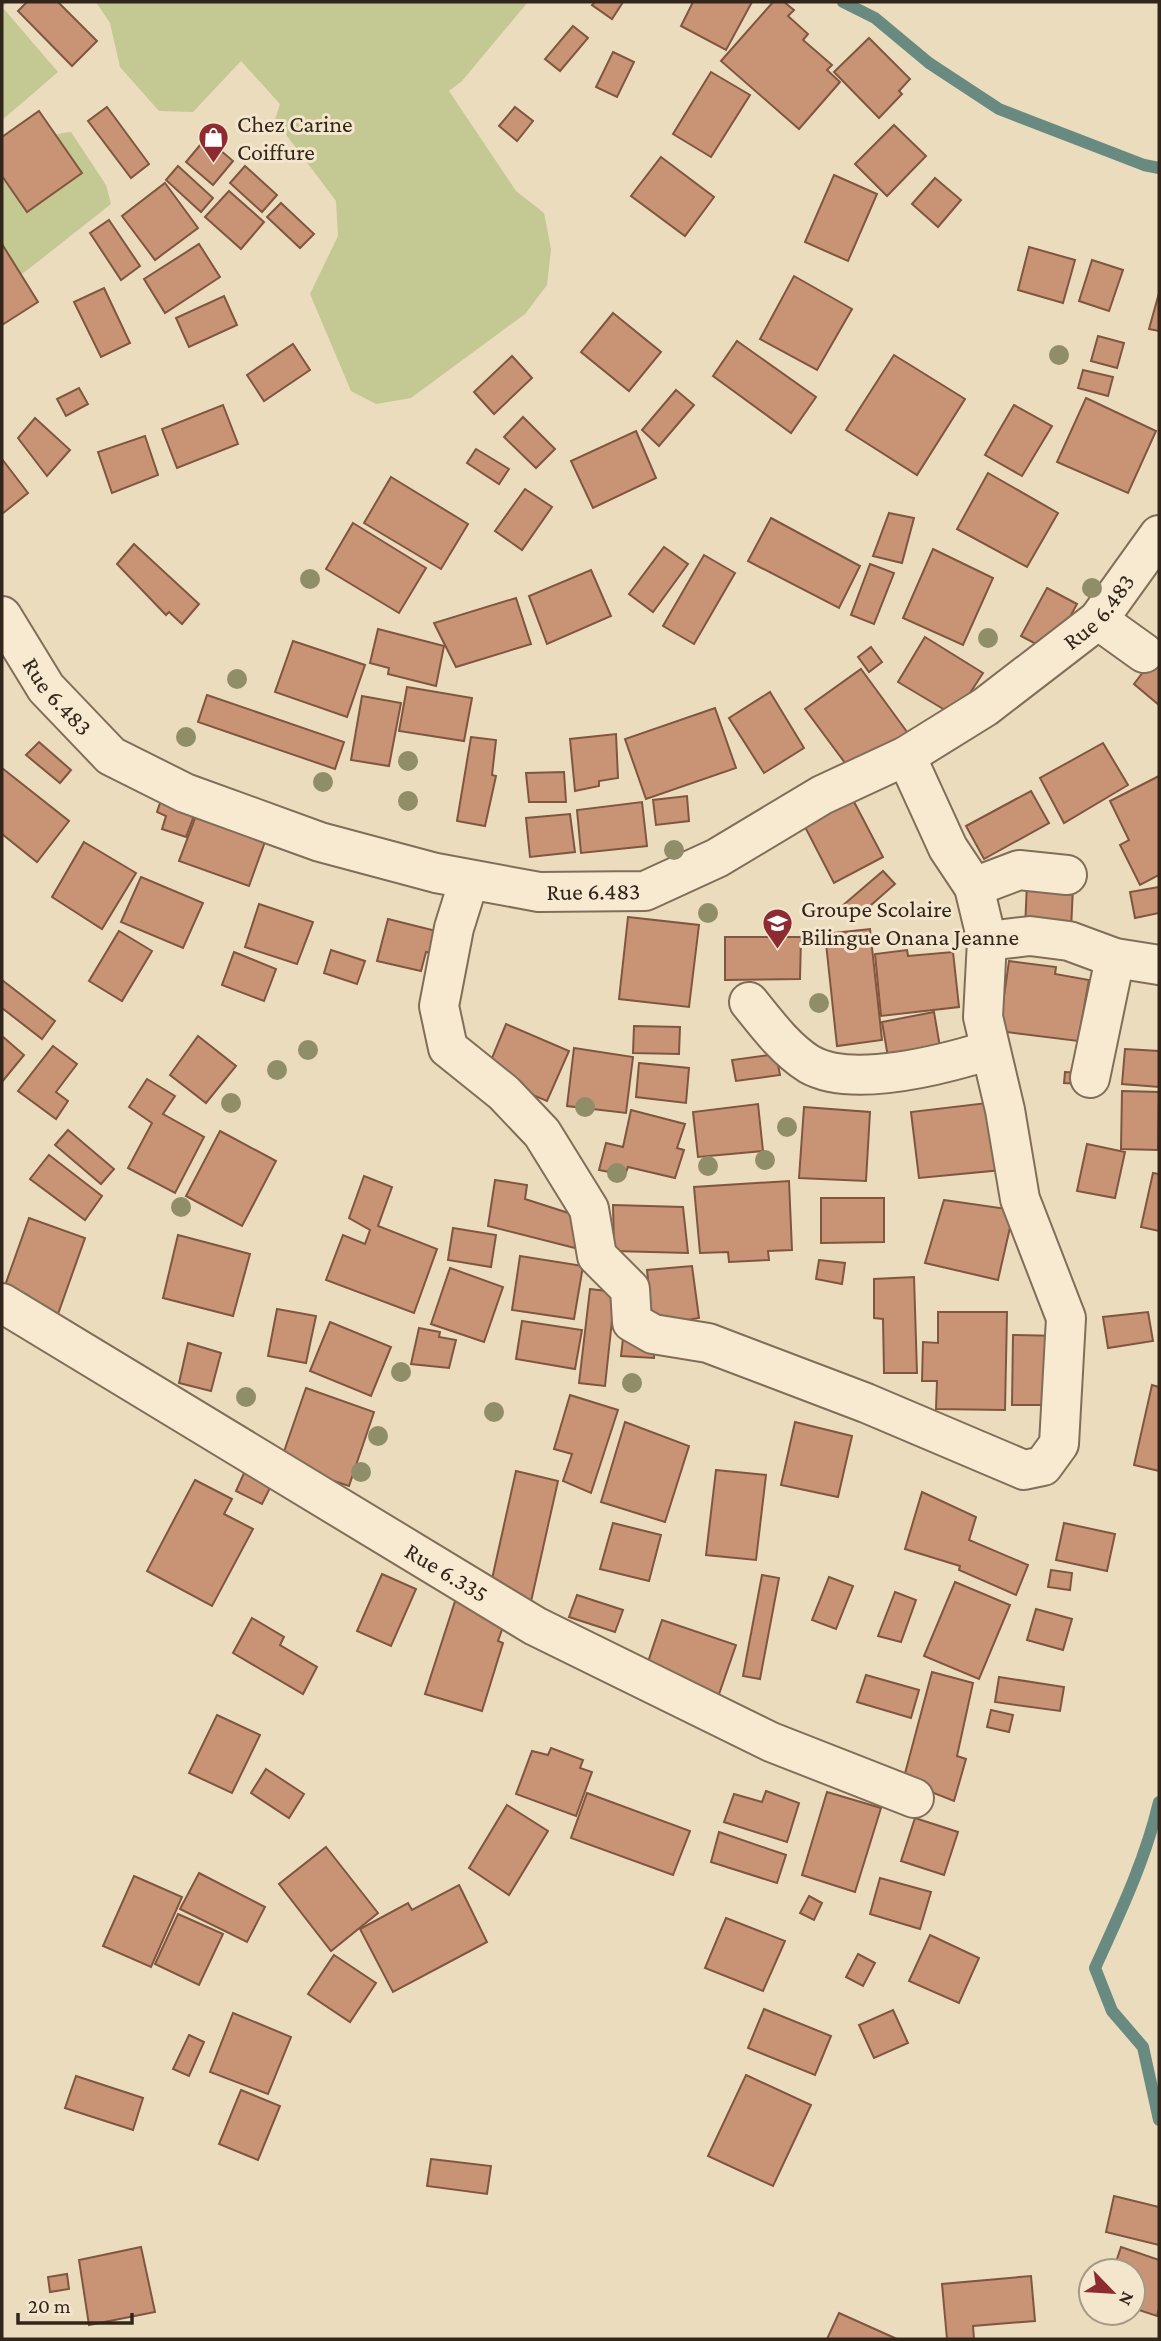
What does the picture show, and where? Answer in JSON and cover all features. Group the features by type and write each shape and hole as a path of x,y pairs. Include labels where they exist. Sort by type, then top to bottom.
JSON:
{"street":[{"name":"Rue 6.483","path":"2,616 46,688 111,756 185,793 250,818 387,862 469,880 539,892 645,891 717,858 822,795 906,756 985,707 1098,620 1159,535"},
{"path":"1098,620 1144,653"},
{"path":"469,880 454,929 439,1006 448,1048 504,1093 542,1133 589,1209 597,1256 630,1289 632,1322 653,1334 708,1343 866,1404 1024,1470 1043,1466 1059,1444 1066,1318 1020,1199 1005,1110 984,1017 987,941 974,887 948,848 906,756"},
{"path":"974,887 1019,870 1067,875"},
{"path":"987,941 1030,936 1069,941 1115,958 1159,965"},
{"path":"1090,1078 1115,958"},
{"path":"749,1002 794,1052 818,1068 854,1074 907,1072 990,1050"},
{"name":"Rue 6.335","path":"2,1303 535,1626 771,1742 914,1798"}],"green space":[{"path":"2,2 6,2 3,8 58,72 2,120"},
{"path":"96,2 528,2 462,81 449,91 516,191 544,213 551,249 547,285 525,314 411,398 376,404 351,391 310,294 338,236 336,201 275,120 280,104 241,61 193,112 159,111 120,67 110,23"},
{"path":"71,132 106,185 111,204 2,290 2,171 42,140"}],"building":[{"path":"27,2 58,2 97,41 72,66 18,11"},
{"path":"595,2 623,2 612,19 592,5"},
{"path":"693,2 752,2 726,50 681,26"},
{"path":"773,2 784,2 794,10 788,16 808,34 803,40 832,65 827,70 840,82 799,129 721,61"},
{"path":"573,26 588,38 560,71 545,59"},
{"path":"869,38 910,79 899,91 902,94 879,118 834,72"},
{"path":"613,52 634,62 617,97 596,87"},
{"path":"711,72 750,95 711,157 673,134"},
{"path":"107,107 149,164 131,178 88,121"},
{"path":"515,107 533,121 517,141 499,126"},
{"path":"39,111 82,173 27,212 2,176 2,137"},
{"path":"894,125 926,156 887,196 855,164"},
{"path":"206,138 233,161 213,185 186,162"},
{"path":"661,157 714,197 685,236 631,196"},
{"path":"178,166 213,198 201,212 166,180"},
{"path":"245,166 277,195 262,212 230,183"},
{"path":"834,175 877,194 848,261 805,242"},
{"path":"935,178 961,200 938,227 912,204"},
{"path":"165,183 198,228 155,260 122,216"},
{"path":"229,191 264,222 241,249 205,217"},
{"path":"281,203 314,234 300,248 267,217"},
{"path":"109,220 140,266 121,280 90,233"},
{"path":"2,244 38,302 2,325"},
{"path":"199,244 220,277 165,313 144,279"},
{"path":"1029,247 1075,260 1063,303 1018,290"},
{"path":"1092,260 1123,270 1109,311 1079,301"},
{"path":"794,276 852,309 817,370 760,339"},
{"path":"104,288 130,343 101,357 74,302"},
{"path":"1159,293 1159,331 1149,329"},
{"path":"224,296 237,325 189,347 176,318"},
{"path":"613,313 661,352 629,391 581,352"},
{"path":"1098,336 1124,343 1117,368 1091,361"},
{"path":"737,341 816,397 791,433 713,376"},
{"path":"293,344 310,370 264,401 247,375"},
{"path":"894,355 965,399 917,475 846,430"},
{"path":"512,356 532,378 494,414 474,392"},
{"path":"1083,370 1113,377 1108,396 1078,388"},
{"path":"79,388 88,404 66,416 57,399"},
{"path":"676,390 694,405 659,446 642,430"},
{"path":"1086,398 1156,431 1128,493 1057,462"},
{"path":"223,405 238,444 177,468 162,429"},
{"path":"1014,405 1052,426 1022,476 985,455"},
{"path":"523,417 555,449 536,468 504,437"},
{"path":"35,418 70,450 47,476 18,438"},
{"path":"636,431 656,478 593,508 571,461"},
{"path":"145,436 158,475 112,493 98,452"},
{"path":"476,449 509,469 499,484 467,463"},
{"path":"2,459 28,493 2,514"},
{"path":"988,473 1058,513 1027,567 957,529"},
{"path":"391,477 468,524 441,569 364,523"},
{"path":"525,489 552,507 522,550 495,531"},
{"path":"889,513 914,518 902,563 873,556"},
{"path":"771,518 860,566 839,608 748,561"},
{"path":"353,523 426,568 399,613 326,569"},
{"path":"134,544 199,604 182,624 169,612 166,615 117,564"},
{"path":"664,547 688,564 653,612 629,594"},
{"path":"933,549 993,578 963,645 903,618"},
{"path":"704,555 735,573 694,644 663,626"},
{"path":"870,564 894,573 874,624 851,615"},
{"path":"591,570 611,616 547,644 529,596"},
{"path":"1047,588 1077,604 1051,652 1021,636"},
{"path":"516,598 531,644 456,667 434,623"},
{"path":"378,629 444,646 436,686 388,674 389,668 370,663"},
{"path":"925,637 983,673 955,716 898,682"},
{"path":"293,641 365,665 347,717 275,692"},
{"path":"871,647 882,662 869,672 858,657"},
{"path":"1159,651 1159,705 1134,684"},
{"path":"861,669 910,736 854,775 805,709"},
{"path":"407,687 472,698 464,741 399,731"},
{"path":"770,692 804,748 764,773 729,718"},
{"path":"207,695 344,742 335,769 198,722"},
{"path":"362,696 401,703 389,766 351,760"},
{"path":"715,708 736,768 646,799 625,739"},
{"path":"616,734 618,778 599,781 599,786 575,791 570,739"},
{"path":"471,737 496,740 492,775 496,776 485,826 457,821"},
{"path":"39,742 71,770 60,783 26,755"},
{"path":"1103,743 1128,785 1064,823 1040,778"},
{"path":"2,768 69,821 37,862 2,834"},
{"path":"564,772 566,802 529,802 526,773"},
{"path":"1159,776 1159,875 1140,885 1120,845 1129,840 1110,801"},
{"path":"1031,791 1049,823 984,859 966,826"},
{"path":"687,796 689,821 656,825 653,800"},
{"path":"852,798 883,857 834,883 804,825"},
{"path":"161,800 195,813 186,837 162,829 166,816 157,812"},
{"path":"642,802 647,846 581,853 577,810"},
{"path":"197,813 266,839 249,886 179,861"},
{"path":"570,814 575,852 530,857 526,818"},
{"path":"84,842 136,873 102,929 52,897"},
{"path":"883,871 895,884 854,920 842,906"},
{"path":"141,877 203,903 183,948 121,922"},
{"path":"1027,883 1073,887 1071,930 1025,928"},
{"path":"1159,887 1159,913 1135,918 1130,892"},
{"path":"259,904 313,922 297,964 245,947"},
{"path":"628,917 699,925 689,1007 619,999"},
{"path":"388,919 444,933 439,955 426,952 421,971 377,961"},
{"path":"870,929 882,1040 837,1046 825,934"},
{"path":"119,931 152,951 122,1001 89,981"},
{"path":"725,937 801,937 800,979 725,980"},
{"path":"331,950 365,961 357,984 324,973"},
{"path":"907,950 908,956 953,952 959,1007 881,1016 875,954"},
{"path":"234,952 276,969 264,1001 222,985"},
{"path":"1009,961 1056,967 1055,974 1089,980 1078,1041 999,1031"},
{"path":"2,980 55,1021 42,1039 2,1008"},
{"path":"934,1012 941,1053 889,1063 882,1022"},
{"path":"506,1024 569,1051 547,1101 485,1075"},
{"path":"634,1026 680,1027 679,1054 633,1053"},
{"path":"2,1036 24,1055 2,1082"},
{"path":"198,1036 236,1066 206,1103 170,1075"},
{"path":"53,1046 77,1064 56,1092 68,1101 56,1119 18,1091"},
{"path":"574,1048 633,1057 626,1113 567,1106"},
{"path":"1125,1049 1159,1051 1159,1087 1122,1084"},
{"path":"776,1054 780,1075 736,1081 732,1060"},
{"path":"639,1063 689,1068 686,1103 636,1097"},
{"path":"1065,1072 1082,1073 1081,1084 1064,1083"},
{"path":"147,1079 175,1096 163,1114 204,1137 175,1193 128,1168 152,1123 129,1107"},
{"path":"1122,1091 1159,1092 1158,1150 1121,1149"},
{"path":"995,1102 1002,1170 919,1178 911,1112"},
{"path":"758,1104 763,1151 698,1157 693,1112"},
{"path":"804,1107 870,1112 866,1181 799,1178"},
{"path":"631,1110 685,1124 677,1148 684,1150 675,1178 628,1167 625,1175 599,1170 606,1143 623,1147"},
{"path":"68,1130 114,1169 101,1184 55,1145"},
{"path":"220,1131 276,1161 242,1226 186,1196"},
{"path":"1087,1144 1125,1152 1115,1198 1077,1191"},
{"path":"49,1155 102,1196 85,1220 30,1179"},
{"path":"1153,1173 1159,1174 1159,1231 1141,1227"},
{"path":"364,1176 392,1187 378,1226 437,1249 414,1313 326,1280 343,1235 365,1244 370,1230 349,1218"},
{"path":"495,1180 527,1185 525,1199 584,1218 575,1248 488,1226"},
{"path":"789,1181 792,1250 768,1251 769,1260 729,1262 728,1252 700,1253 694,1187"},
{"path":"821,1198 884,1198 884,1242 821,1243"},
{"path":"944,1200 1014,1210 998,1280 925,1263"},
{"path":"613,1205 683,1207 688,1253 614,1251"},
{"path":"29,1218 85,1238 58,1314 2,1294"},
{"path":"453,1228 496,1235 491,1267 448,1260"},
{"path":"178,1235 250,1254 233,1316 163,1298"},
{"path":"520,1256 583,1266 574,1319 512,1310"},
{"path":"819,1260 845,1263 842,1284 816,1279"},
{"path":"692,1266 699,1318 653,1326 647,1270"},
{"path":"450,1268 503,1287 484,1342 431,1324"},
{"path":"914,1277 917,1373 884,1373 883,1319 874,1318 874,1279"},
{"path":"590,1289 615,1292 605,1386 579,1383"},
{"path":"277,1309 316,1316 306,1363 268,1356"},
{"path":"938,1312 1007,1312 1005,1410 936,1409 937,1381 922,1381 923,1342 938,1343"},
{"path":"1148,1312 1153,1341 1108,1348 1103,1317"},
{"path":"522,1321 582,1330 575,1369 516,1359"},
{"path":"330,1322 391,1347 371,1396 310,1371"},
{"path":"419,1328 440,1332 439,1337 456,1340 449,1368 411,1364"},
{"path":"1013,1335 1061,1336 1061,1405 1012,1405"},
{"path":"623,1338 655,1341 654,1358 621,1356"},
{"path":"188,1343 221,1353 211,1391 179,1383"},
{"path":"1152,1385 1159,1387 1159,1471 1134,1465"},
{"path":"306,1388 374,1412 349,1486 280,1463"},
{"path":"570,1395 618,1410 591,1493 563,1481 572,1454 554,1449"},
{"path":"625,1422 689,1446 665,1522 601,1502"},
{"path":"795,1422 852,1436 838,1497 781,1485"},
{"path":"716,1470 766,1475 756,1560 706,1555"},
{"path":"516,1471 558,1481 530,1606 488,1597"},
{"path":"244,1473 271,1486 262,1504 236,1491"},
{"path":"195,1480 232,1499 224,1514 253,1529 212,1606 147,1571"},
{"path":"922,1492 976,1517 969,1540 1028,1565 1016,1595 959,1570 960,1566 905,1549"},
{"path":"613,1523 661,1535 649,1581 600,1569"},
{"path":"1064,1523 1115,1534 1107,1571 1056,1560"},
{"path":"1051,1570 1072,1573 1070,1590 1048,1587"},
{"path":"382,1574 416,1589 391,1646 357,1631"},
{"path":"762,1575 779,1578 760,1679 743,1676"},
{"path":"829,1577 853,1586 836,1629 812,1620"},
{"path":"955,1582 1010,1605 979,1679 924,1656"},
{"path":"459,1589 504,1624 498,1641 503,1643 482,1711 425,1694"},
{"path":"895,1592 916,1600 901,1642 878,1636"},
{"path":"577,1595 623,1610 615,1632 569,1617"},
{"path":"1036,1609 1072,1619 1063,1650 1027,1640"},
{"path":"252,1618 284,1637 280,1645 317,1667 303,1694 233,1653"},
{"path":"662,1620 736,1645 718,1697 645,1671"},
{"path":"932,1672 973,1683 957,1756 966,1759 954,1801 903,1781"},
{"path":"866,1675 919,1690 911,1718 857,1702"},
{"path":"999,1677 1064,1687 1060,1711 995,1702"},
{"path":"991,1710 1013,1715 1009,1732 987,1727"},
{"path":"217,1715 260,1735 232,1793 189,1773"},
{"path":"551,1748 583,1760 580,1768 592,1772 576,1816 516,1794 532,1751 548,1755"},
{"path":"266,1769 304,1794 289,1818 251,1793"},
{"path":"766,1791 799,1803 787,1842 724,1822 734,1794 762,1802"},
{"path":"827,1792 881,1808 855,1892 802,1875"},
{"path":"587,1793 690,1831 673,1875 571,1838"},
{"path":"507,1805 548,1831 509,1895 469,1868"},
{"path":"915,1818 958,1832 944,1875 901,1861"},
{"path":"719,1832 786,1855 777,1883 711,1862"},
{"path":"326,1847 378,1913 331,1951 279,1884"},
{"path":"199,1873 265,1907 247,1942 180,1909"},
{"path":"134,1876 182,1897 151,1967 103,1946"},
{"path":"880,1878 931,1892 920,1929 870,1914"},
{"path":"459,1885 487,1942 393,1992 360,1929 408,1903 412,1910"},
{"path":"809,1896 822,1903 814,1920 800,1913"},
{"path":"178,1914 223,1934 199,1985 155,1964"},
{"path":"726,1918 785,1941 763,1991 705,1968"},
{"path":"930,1935 979,1958 959,2003 909,1981"},
{"path":"858,1954 875,1963 863,1986 846,1977"},
{"path":"334,1955 376,1983 350,2022 308,1994"},
{"path":"764,2009 831,2036 815,2075 748,2048"},
{"path":"893,2010 908,2043 874,2058 859,2025"},
{"path":"233,2013 291,2037 268,2094 210,2072"},
{"path":"189,2035 204,2042 189,2076 173,2069"},
{"path":"746,2075 811,2105 773,2186 708,2156"},
{"path":"76,2076 143,2098 133,2130 65,2108"},
{"path":"241,2090 280,2106 258,2160 219,2144"},
{"path":"431,2159 491,2166 487,2194 427,2186"},
{"path":"1114,2196 1159,2207 1159,2245 1106,2232"},
{"path":"141,2247 155,2312 89,2325 79,2260"},
{"path":"1121,2247 1159,2260 1157,2316 1147,2313 1147,2257 1118,2257"},
{"path":"67,2274 69,2289 50,2292 48,2277"},
{"path":"1031,2276 1035,2321 973,2326 974,2339 947,2339 942,2284"},
{"path":"839,2313 897,2339 827,2339"}],"waterway":[{"path":"843,2 875,18 929,63 999,109 1144,165 1159,168"},
{"path":"1159,1802 1139,1866 1095,1968 1112,2011 1143,2047 1159,2120"}],"place":[{"name":"Chez Carine Coiffure","path":"214,165"},
{"name":"Groupe Scolaire Bilingue Onana Jeanne","path":"778,950"}]}
